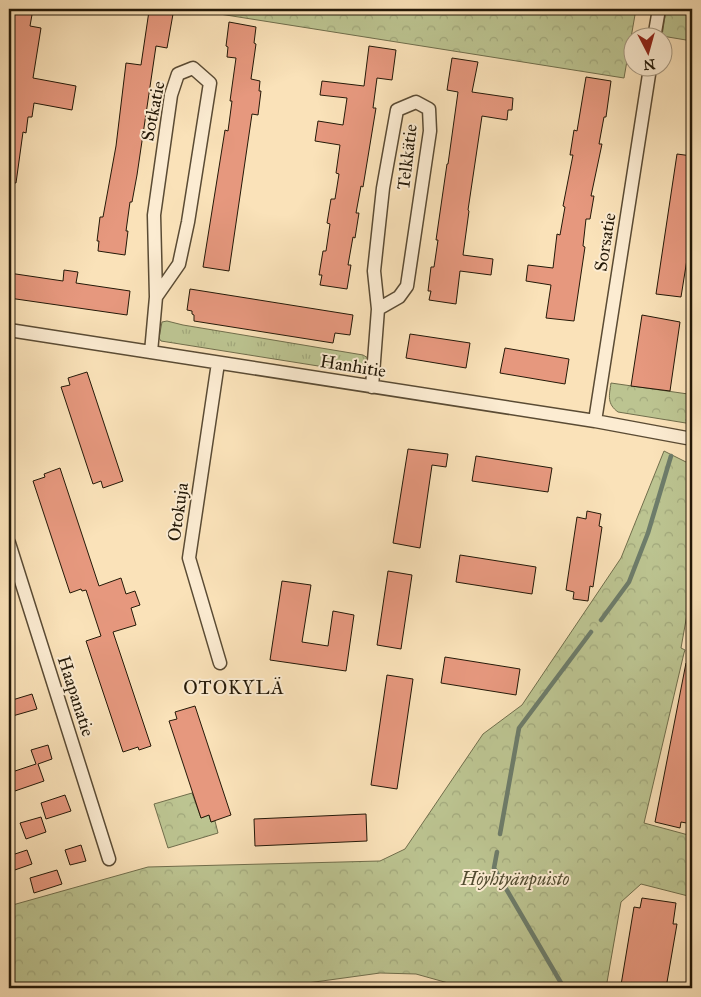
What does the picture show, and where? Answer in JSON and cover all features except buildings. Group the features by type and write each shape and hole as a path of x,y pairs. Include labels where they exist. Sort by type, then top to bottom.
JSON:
{"street":[{"path":"656,28 659,9"},
{"name":"Sotkatie","path":"151,352 156,297 154,215 171,95 178,74 193,68 210,83 188,222 179,264 156,297"},
{"name":"Sorsatie","path":"595,421 648,78"},
{"name":"Telkkätie","path":"372,387 378,309 374,271 383,188 397,110 416,102 429,109 430,131 407,286 399,297 378,309"},
{"name":"Hanhitie","path":"9,330 595,421 692,439"},
{"name":"Otokuja","path":"218,363 190,558 220,663"},
{"name":"Haapanatie","path":"9,543 109,859"}],"green space":[{"path":"188,9 636,9 633,28 624,28 624,78"},
{"path":"666,9 692,9 692,41 674,38 674,28 663,28"},
{"path":"167,321 363,355 368,358 367,369 356,372 161,341 159,338 162,322"},
{"path":"611,383 688,394 692,384 692,398 687,411 692,417 692,424 618,412 610,403"},
{"name":"Höyhtyänpuisto","path":"664,451 692,465 692,603 689,603 681,648 685,650 644,823 692,836 692,897 641,884 621,902 606,988 466,988 416,974 380,973 271,988 9,988 9,906 148,867 380,861 405,849 483,734 522,705 621,558"},
{"path":"192,793 201,818 209,815 211,822 215,821 218,833 168,848 154,804"}],"waterway":[{"path":"688,420 692,411"},
{"path":"601,620 629,582 648,533 671,456"},
{"path":"500,834 519,728 591,632"},
{"path":"497,852 494,868 564,988"}],"district":[{"name":"OTOKYLÄ","path":"234,687"}]}
